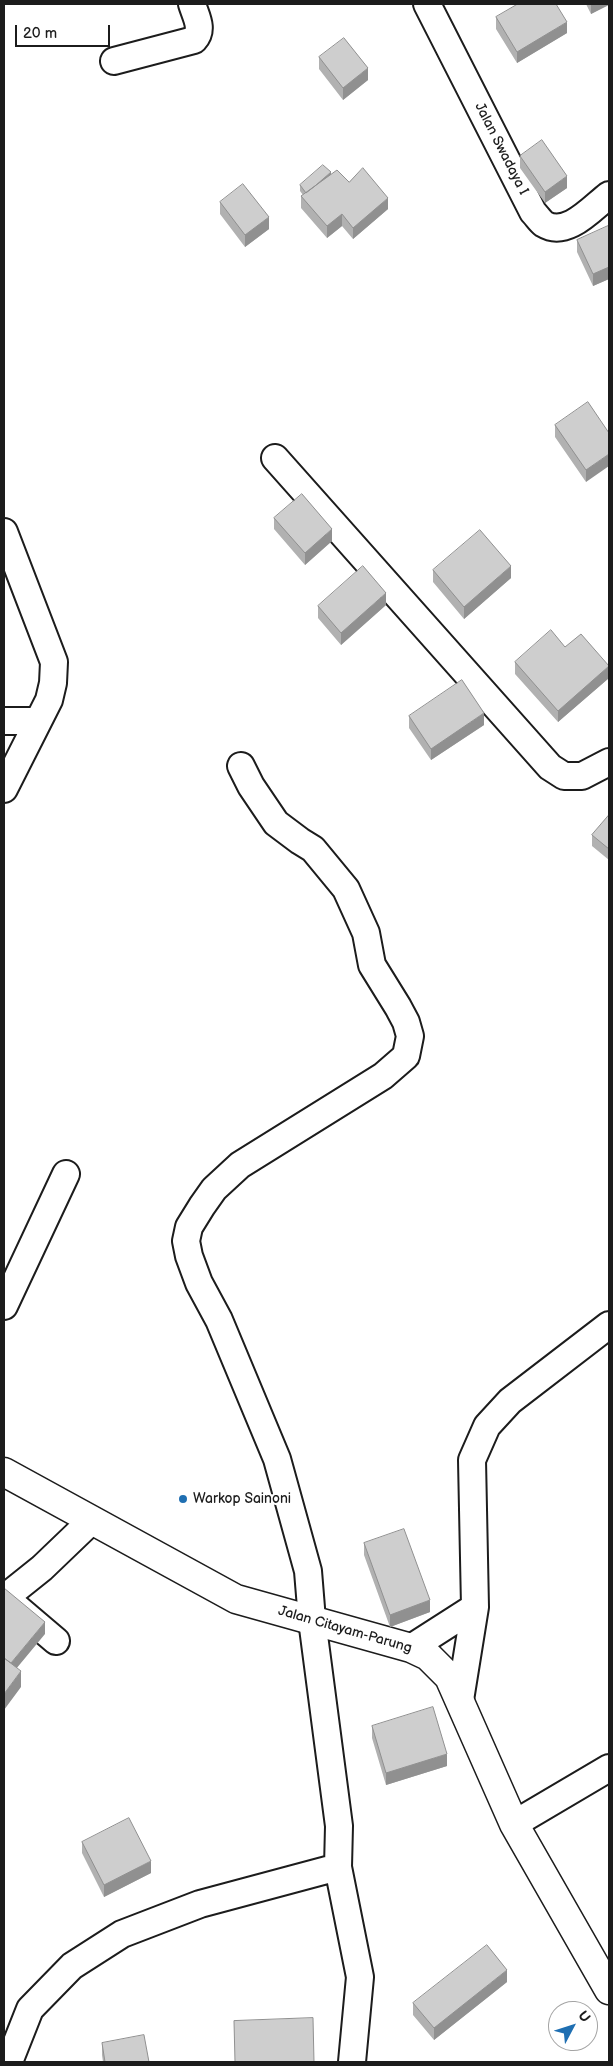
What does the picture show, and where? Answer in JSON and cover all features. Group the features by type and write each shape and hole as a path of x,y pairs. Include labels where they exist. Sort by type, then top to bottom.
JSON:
{"street":[{"path":"114,61 194,40 199,35 200,28 192,4"},
{"name":"Jalan Swadaya I","path":"427,4 533,212 544,223 555,228 569,226 609,195"},
{"path":"275,458 550,767 564,776 582,776 609,762"},
{"path":"4,532 54,662 54,683 49,700 4,789"},
{"path":"4,721 38,721"},
{"path":"242,766 251,786 276,823 313,849 346,889 366,934 372,965 398,1007 406,1022 410,1036 406,1056 383,1076 240,1165 214,1190 202,1206 189,1227 186,1240 198,1283 223,1329 277,1459 308,1571 312,1620 339,1826 338,1867 360,1977 352,2062"},
{"path":"4,1306 66,1174"},
{"path":"460,1700 476,1607 472,1460 487,1426 510,1401 609,1325"},
{"name":"Jalan Citayam-Parung","path":"4,1472 236,1599 398,1644 428,1656 438,1664 448,1677 460,1700 514,1824 609,1990"},
{"path":"56,1642 16,1607 12,1603 10,1596 12,1592 42,1568 91,1521"},
{"path":"398,1644 476,1607"},
{"path":"514,1824 609,1768"},
{"path":"9,2062 30,2009 72,1966 122,1934 200,1904 338,1867"}],"building":[{"path":"518,4 556,4 567,22 517,52 496,17"},
{"path":"344,38 368,68 343,88 319,57"},
{"path":"542,140 567,176 545,192 520,156"},
{"path":"323,165 331,172 306,193 300,185"},
{"path":"363,168 388,198 353,228 342,214 327,226 301,196 337,170 349,182"},
{"path":"243,184 269,217 245,235 220,202"},
{"path":"608,226 609,267 593,274 577,240"},
{"path":"588,402 609,433 609,454 586,470 555,425"},
{"path":"302,494 332,529 305,553 274,518"},
{"path":"480,530 511,566 464,607 433,570"},
{"path":"363,566 386,593 341,633 318,606"},
{"path":"551,630 565,647 581,634 609,666 558,711 515,662"},
{"path":"462,680 484,713 431,749 409,716"},
{"path":"609,815 609,849 592,835"},
{"path":"404,1529 430,1600 390,1615 364,1543"},
{"path":"4,1588 45,1622 11,1663 4,1658"},
{"path":"4,1658 21,1671 4,1694"},
{"path":"433,1707 447,1754 386,1773 372,1726"},
{"path":"129,1818 151,1861 104,1885 82,1842"},
{"path":"487,1945 507,1970 434,2028 413,2003"},
{"path":"313,2018 314,2062 235,2062 234,2021"},
{"path":"144,2035 149,2062 105,2062 102,2043"}],"place":[{"name":"Warkop Sainoni","path":"183,1499"}]}
